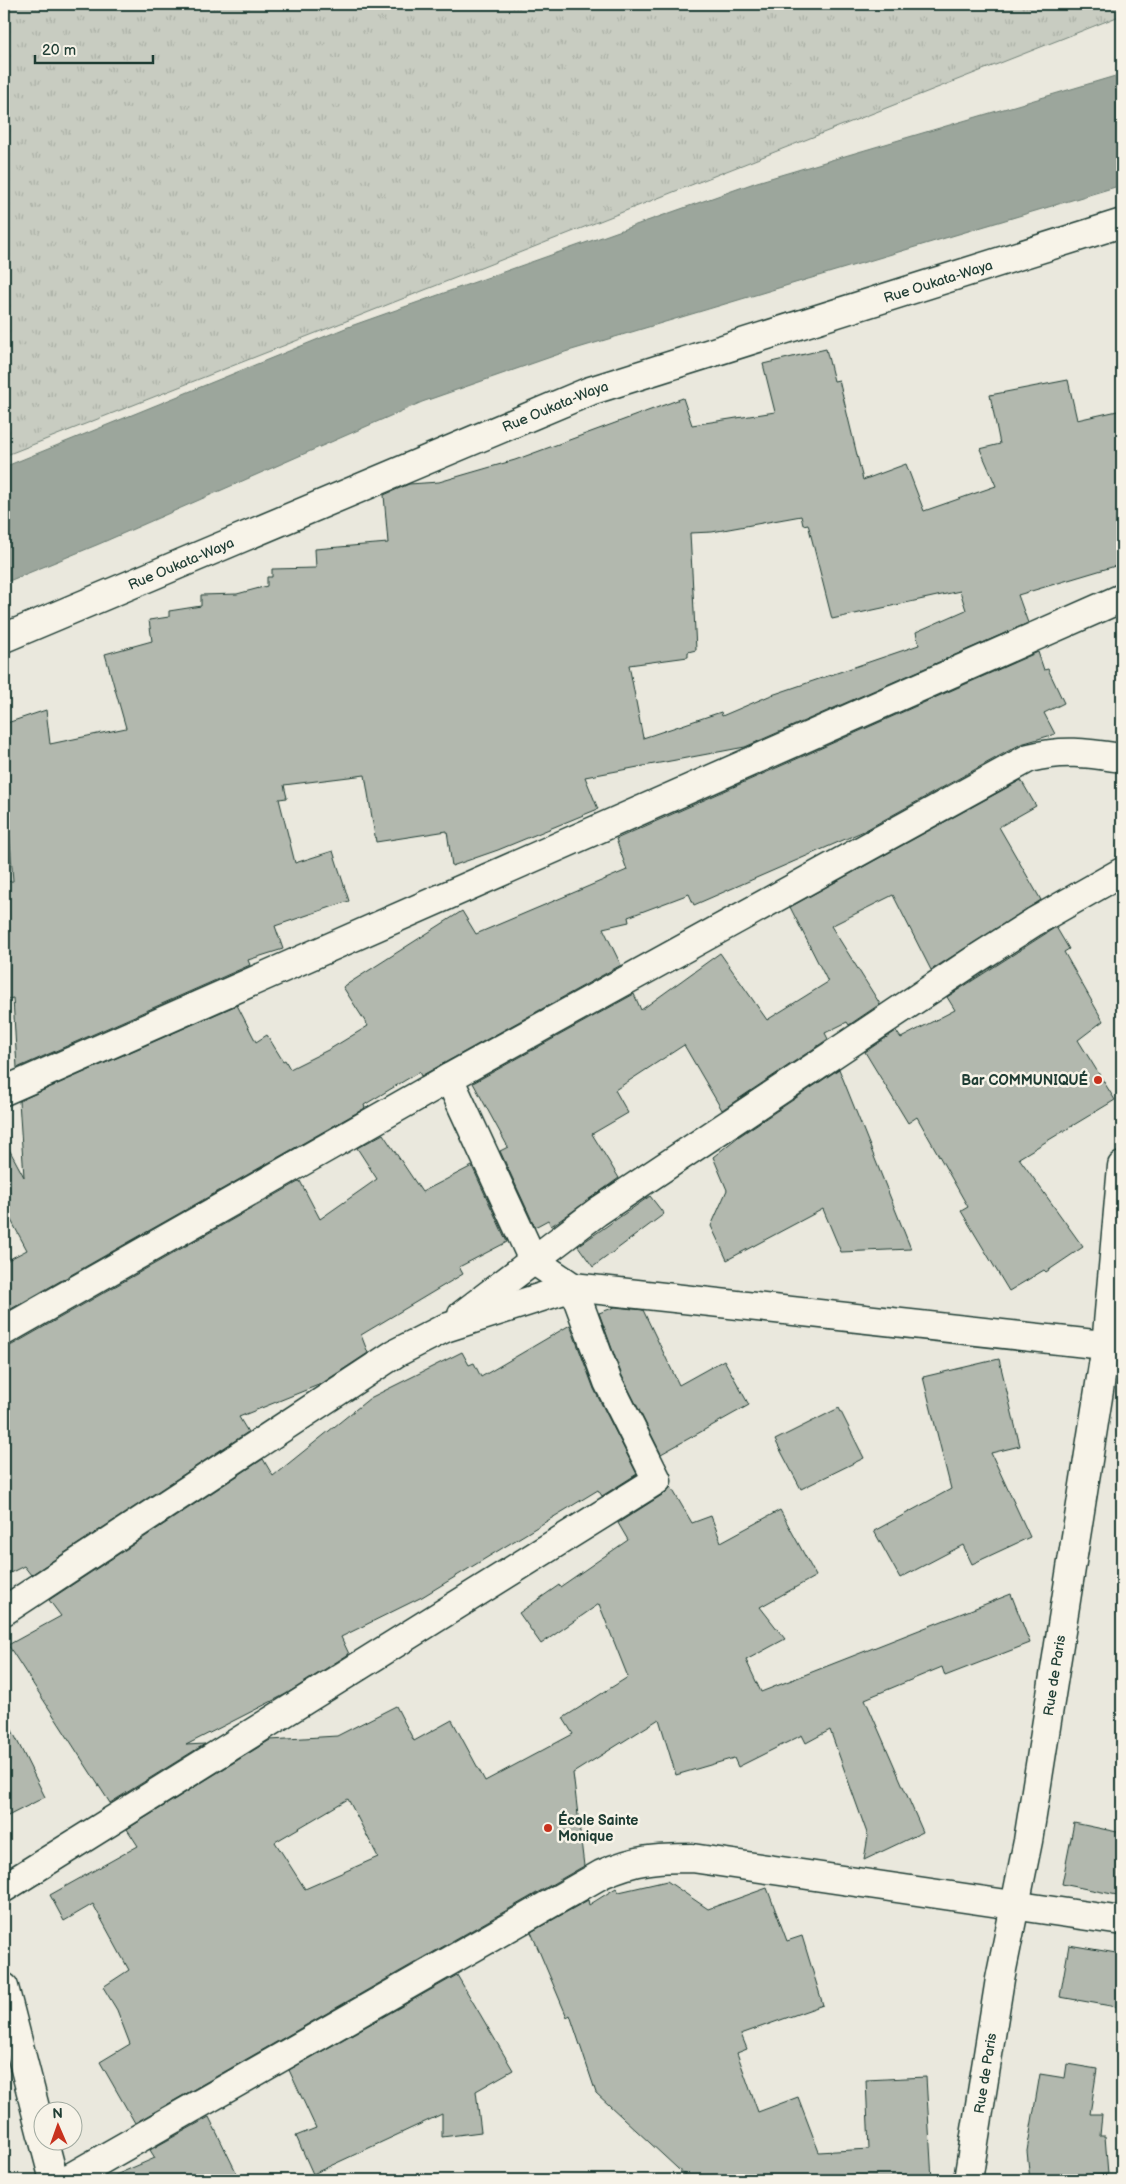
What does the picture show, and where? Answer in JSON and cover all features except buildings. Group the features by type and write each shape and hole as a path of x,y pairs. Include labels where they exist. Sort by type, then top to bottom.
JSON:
{"street":[{"name":"Rue Oukata-Waya","path":"4,638 590,390 1122,223"},
{"path":"4,1091 1122,598"},
{"path":"4,1331 449,1078 1030,758 1052,752 1077,751 1122,758"},
{"path":"4,1611 396,1353 444,1328 597,1212 973,961 1122,872"},
{"path":"4,1888 657,1480 608,1382 573,1287 533,1260 449,1078"},
{"name":"Rue de Paris","path":"968,2180 1000,1979 1032,1822 1114,1347 1122,1166"},
{"path":"444,1328 573,1287 1114,1347"},
{"path":"66,2180 594,1879 628,1863 658,1858 692,1858 1122,1921"},
{"path":"4,1987 33,2102"},
{"path":"47,2152 54,2180"}],"green space":[{"path":"4,4 1122,4 1122,15 4,456"}],"shaded area":[{"path":"1122,74 1122,185 565,352 422,402 99,544 4,583 4,467 348,327 757,182"}],"place":[{"name":"Bar COMMUNIQUÉ","path":"1098,1080"},
{"name":"École Sainte Monique","path":"548,1828"}]}
